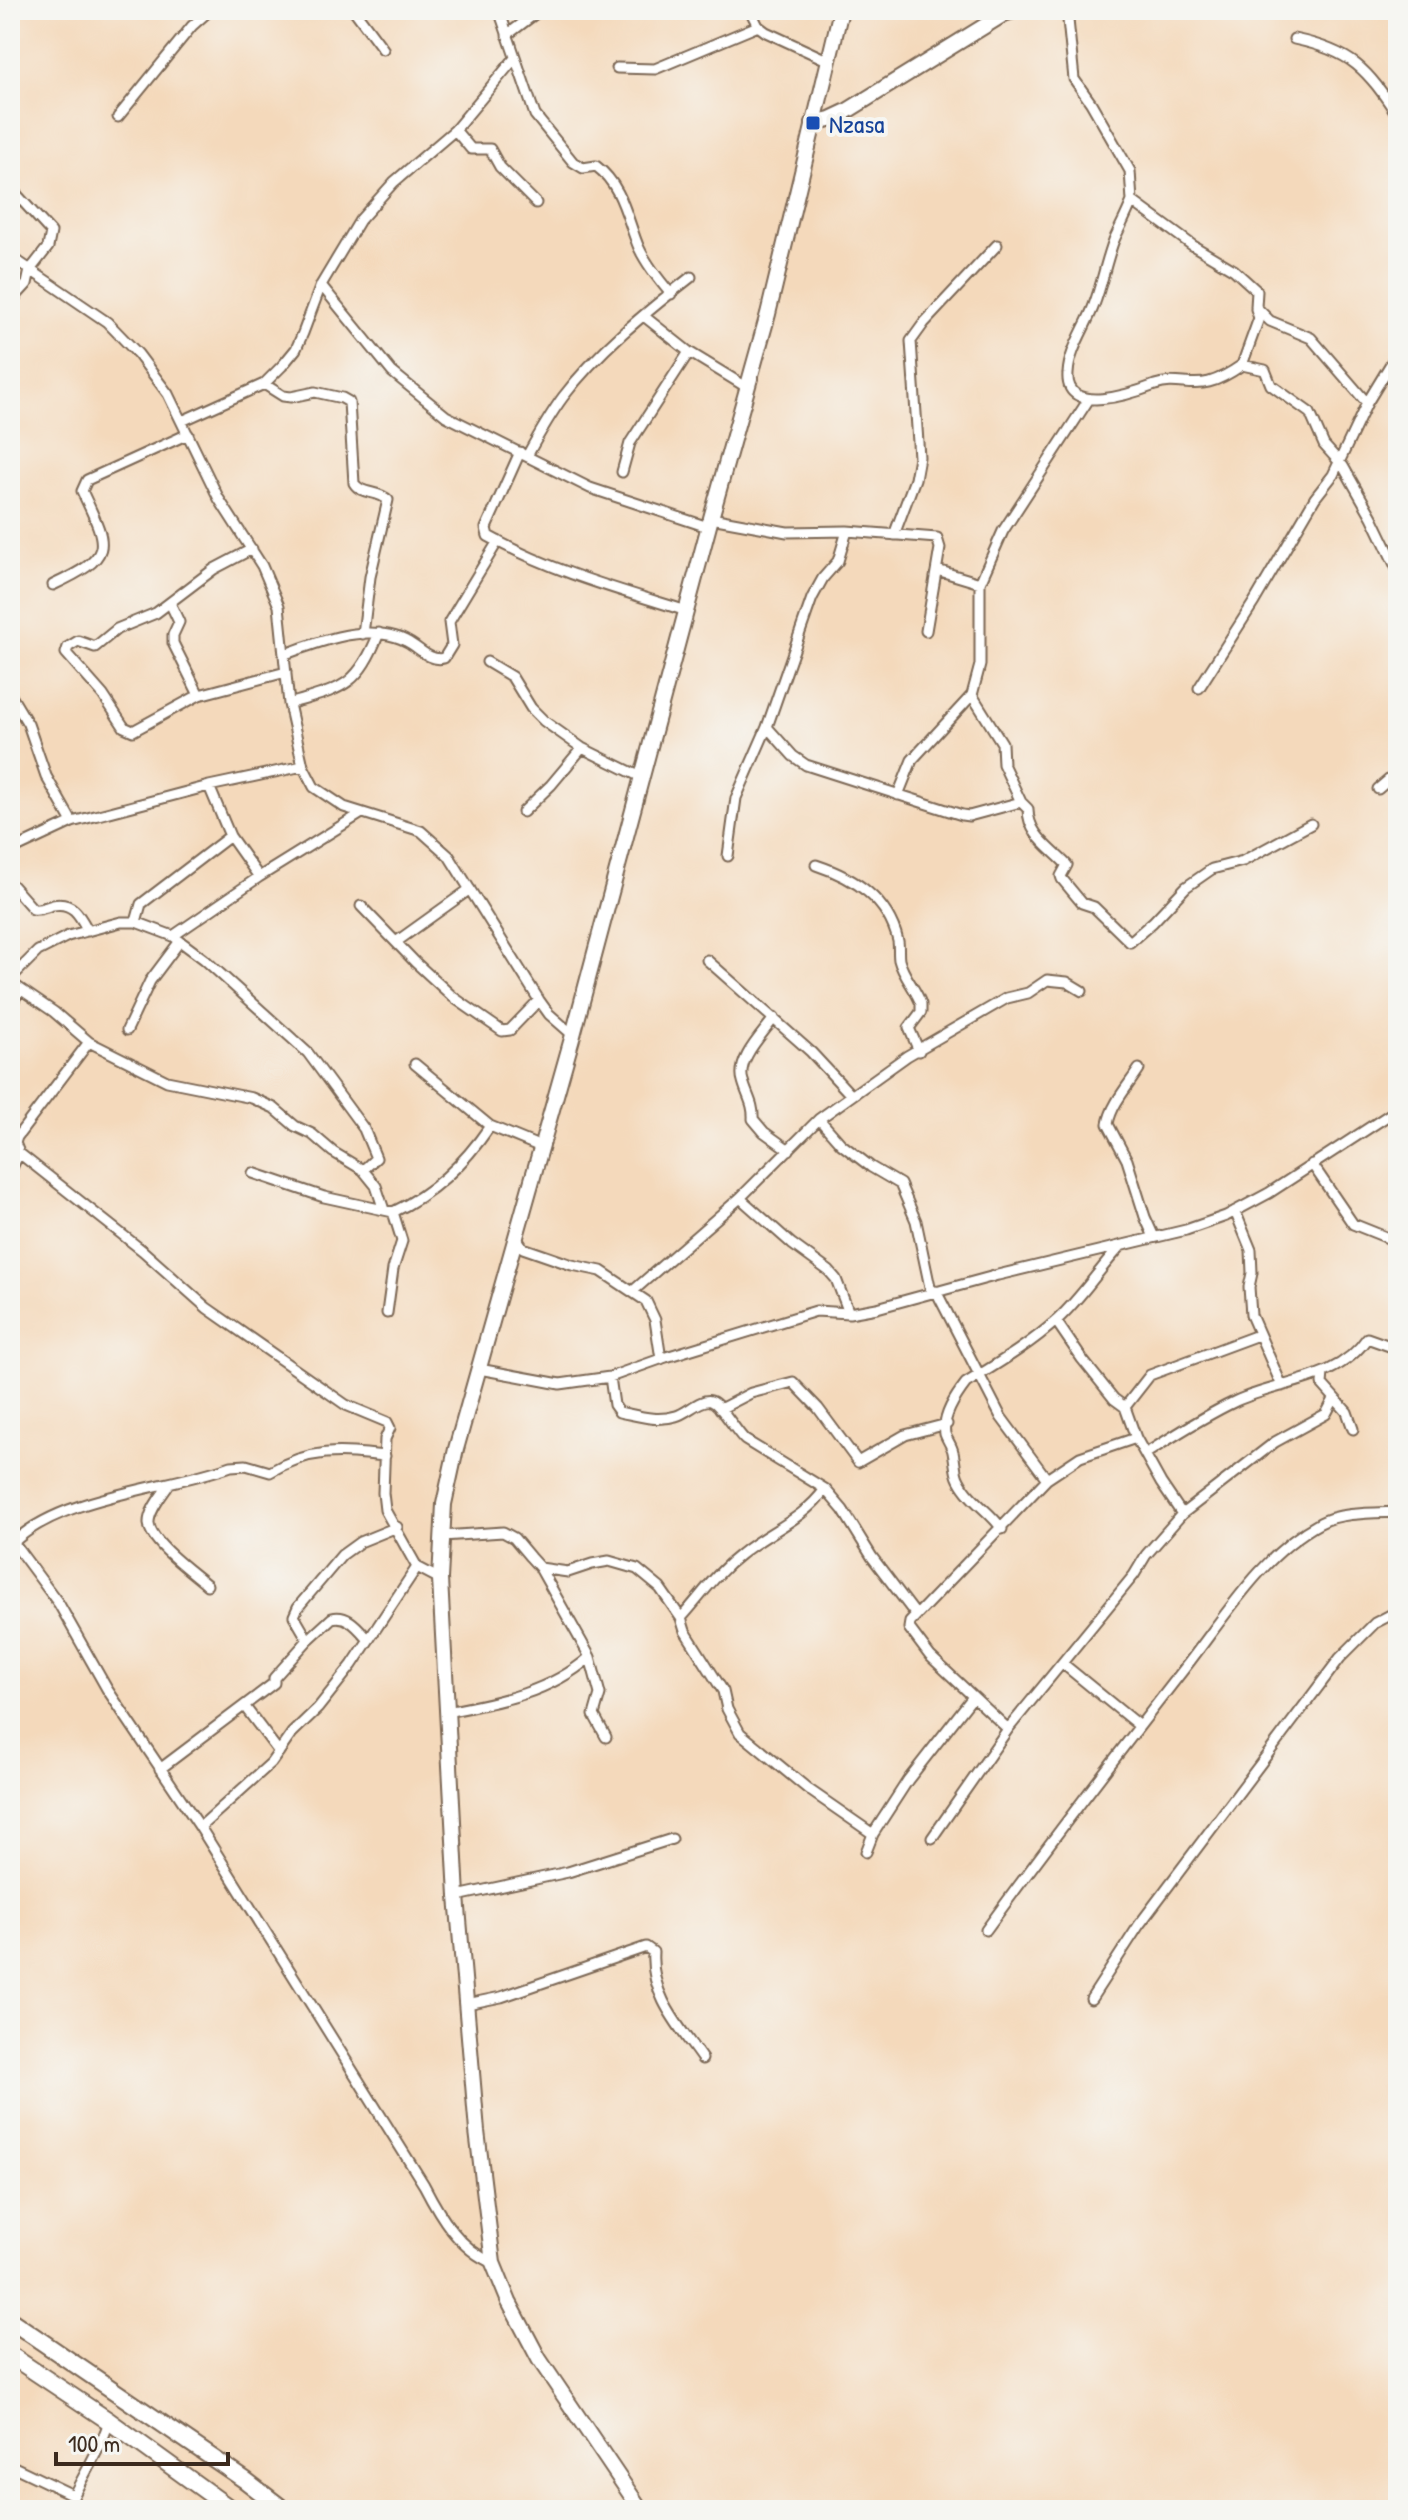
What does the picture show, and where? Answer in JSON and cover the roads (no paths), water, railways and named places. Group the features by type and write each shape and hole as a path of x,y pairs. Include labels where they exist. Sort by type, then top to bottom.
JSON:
{"highway":[{"path":"10,2320 245,2480 284,2510"},
{"path":"10,2355 109,2421 232,2510"}],"main road":[{"path":"641,2510 539,2359 509,2302 493,2263 477,2131 457,1896 440,1579 442,1536 449,1477 573,1035 748,388 841,10"},
{"path":"813,123 847,111 1007,11"}],"street":[{"path":"118,117 192,26 210,10"},
{"path":"354,10 383,49"},
{"path":"499,10 535,115 573,162 583,168 596,166 601,170 622,200 645,258 671,294"},
{"path":"507,35 540,10"},
{"path":"750,10 758,26 776,38 829,61"},
{"path":"1067,10 1074,79 1130,171 1132,201 1115,238 1094,305 1072,356 1068,374 1072,390 1077,396 1089,399 1140,391 1169,380 1207,383 1242,365 1265,370 1271,385 1310,413 1324,445 1339,459 1372,517 1398,571"},
{"path":"617,68 655,69 758,26"},
{"path":"1294,39 1317,44 1352,60 1376,84 1398,116"},
{"path":"182,421 264,384 296,349 321,285 360,220 383,194 455,130 515,58"},
{"path":"455,130 471,149 490,149 500,167 536,203"},
{"path":"10,184 51,232 48,247 30,270 27,284 10,309"},
{"path":"1132,201 1192,245 1234,270 1257,291 1259,318 1242,365"},
{"path":"894,535 911,492 919,457 911,341 997,245"},
{"path":"10,256 107,322 124,338 151,370 182,421 219,499 252,549 279,606 289,704 307,776 320,793 344,807 421,831 449,856 539,1000 549,1014 573,1035"},
{"path":"687,611 602,585 498,541 488,536 486,528 524,454 565,395 594,362 691,277"},
{"path":"321,285 376,355 415,393 446,416 561,475 612,497 710,522 787,532 847,531 937,538 940,548 926,631"},
{"path":"1256,307 1270,321 1311,338 1367,403"},
{"path":"645,317 689,352 748,388"},
{"path":"622,472 630,443 689,352"},
{"path":"1199,688 1315,498 1333,475 1367,403 1398,352"},
{"path":"1389,370 1398,386"},
{"path":"264,384 283,396 315,392 349,402 354,483 361,490 385,496 388,500 370,577 363,634"},
{"path":"898,795 912,760 972,695 980,665 980,583 1003,531 1089,399"},
{"path":"53,585 84,570 100,551 103,540 82,491 87,480 188,434"},
{"path":"728,856 736,798 767,727 816,588 838,561 847,531"},
{"path":"285,654 320,643 379,633 406,640 432,657 444,658 452,645 448,630 452,616 498,541"},
{"path":"252,549 214,569 156,613 117,629 95,647 78,641 68,647 66,653 128,730 138,729 199,695 286,672"},
{"path":"937,570 980,583"},
{"path":"170,603 179,622 173,643 199,695"},
{"path":"289,704 349,682 366,664 379,633"},
{"path":"487,662 512,677 541,718 582,748 643,778"},
{"path":"10,694 28,724 46,776 72,822"},
{"path":"972,695 1002,743 1003,764 1021,802 1028,809 1032,831 1067,865 1062,879 1082,903 1094,907 1130,942 1186,887 1212,869 1243,861 1311,824"},
{"path":"767,727 793,756 806,765 969,816 1021,802"},
{"path":"523,812 559,777 582,748"},
{"path":"10,851 72,822 209,786 303,766"},
{"path":"1378,789 1398,772"},
{"path":"209,786 230,836 259,877"},
{"path":"127,1030 150,981 176,938 259,877 362,813"},
{"path":"136,922 141,904 230,836"},
{"path":"816,865 844,875 878,899 886,910 898,944 899,961 921,1004 921,1012 909,1028 919,1051"},
{"path":"10,883 33,909 58,904 70,906 88,931"},
{"path":"396,942 470,889"},
{"path":"361,906 453,997 502,1031 510,1030 539,1000"},
{"path":"363,1170 376,1158 374,1151 364,1129 316,1062 176,938 136,922 121,922 49,943 26,962 10,981 89,1042 167,1081 263,1102 363,1170 376,1186 402,1241 393,1269 387,1313"},
{"path":"707,960 774,1018 850,1094"},
{"path":"633,1291 740,1198 819,1119 850,1094 907,1056 1007,998 1028,993 1047,980 1067,982 1082,991"},
{"path":"10,1007 20,989"},
{"path":"774,1018 744,1061 741,1078 754,1105 753,1119 764,1132 789,1150"},
{"path":"10,1172 17,1137 89,1042"},
{"path":"415,1064 490,1126 541,1147"},
{"path":"1139,1069 1111,1110 1108,1124 1127,1160 1154,1237"},
{"path":"479,1369 560,1384 610,1377 816,1311 849,1313 877,1308 1186,1230 1235,1211 1269,1193 1398,1109"},
{"path":"819,1119 841,1144 900,1184 916,1221 933,1292 1001,1417 1047,1479"},
{"path":"253,1173 324,1197 389,1211 422,1195 457,1168 490,1126"},
{"path":"14,1146 143,1251 207,1308 346,1405 387,1422 390,1428 385,1439 385,1510 417,1567 440,1579"},
{"path":"1312,1164 1353,1224 1398,1242"},
{"path":"740,1198 792,1244 829,1271 836,1279 849,1313"},
{"path":"1235,1211 1251,1250 1251,1315 1282,1386"},
{"path":"516,1237 523,1248 572,1265 601,1271 646,1301 655,1320 661,1359"},
{"path":"1002,1529 992,1514 977,1504 954,1473 953,1450 945,1433 947,1414 966,1383 1056,1321 1122,1245"},
{"path":"1056,1321 1114,1399 1125,1407 1136,1438 1182,1514"},
{"path":"1125,1407 1150,1375 1258,1335"},
{"path":"1145,1454 1239,1400 1323,1373 1342,1361 1367,1338 1398,1349"},
{"path":"1323,1373 1322,1384 1347,1412 1353,1429"},
{"path":"610,1377 611,1393 619,1412 661,1419 679,1416 704,1401 711,1401 745,1440 825,1489 916,1615"},
{"path":"720,1409 751,1393 793,1382 818,1408 858,1462 905,1435 947,1424"},
{"path":"932,1838 1008,1729 1182,1514 1275,1442 1322,1418 1334,1399"},
{"path":"1008,1729 930,1656 909,1628 910,1622 1047,1479 1080,1457 1136,1438"},
{"path":"385,1456 326,1452 295,1458 270,1472 239,1465 128,1492 44,1521 12,1540 59,1604 107,1689 200,1827 424,2185 443,2222 478,2257 493,2263"},
{"path":"170,1483 148,1522 160,1543 207,1585"},
{"path":"681,1618 719,1572 753,1545 801,1516 825,1489"},
{"path":"986,1930 1138,1725 1247,1588 1286,1545 1323,1521 1398,1512"},
{"path":"308,1640 294,1616 298,1607 342,1555 360,1542 397,1527"},
{"path":"442,1536 503,1532 514,1538 540,1568 590,1657 600,1694 594,1715 606,1737"},
{"path":"540,1568 562,1572 609,1561 637,1569 660,1588 681,1618 685,1631 723,1691 727,1709 740,1733 808,1789 873,1834"},
{"path":"200,1827 264,1771 292,1733 335,1688 417,1567"},
{"path":"1091,1999 1139,1925 1340,1658 1375,1623 1398,1611"},
{"path":"160,1769 274,1683 277,1674 332,1618 339,1617 356,1625 368,1639"},
{"path":"446,1712 538,1690 574,1671 590,1657"},
{"path":"1062,1663 1138,1725"},
{"path":"866,1852 873,1834 908,1780 972,1698"},
{"path":"245,1707 279,1752"},
{"path":"457,1896 568,1872 672,1839"},
{"path":"467,2004 501,1997 646,1947 653,1952 654,1978 662,2000 702,2059"},
{"path":"67,2510 106,2434 109,2421"},
{"path":"10,2465 73,2495"}],"place":[{"name":"Nzasa","path":"813,123"}]}
